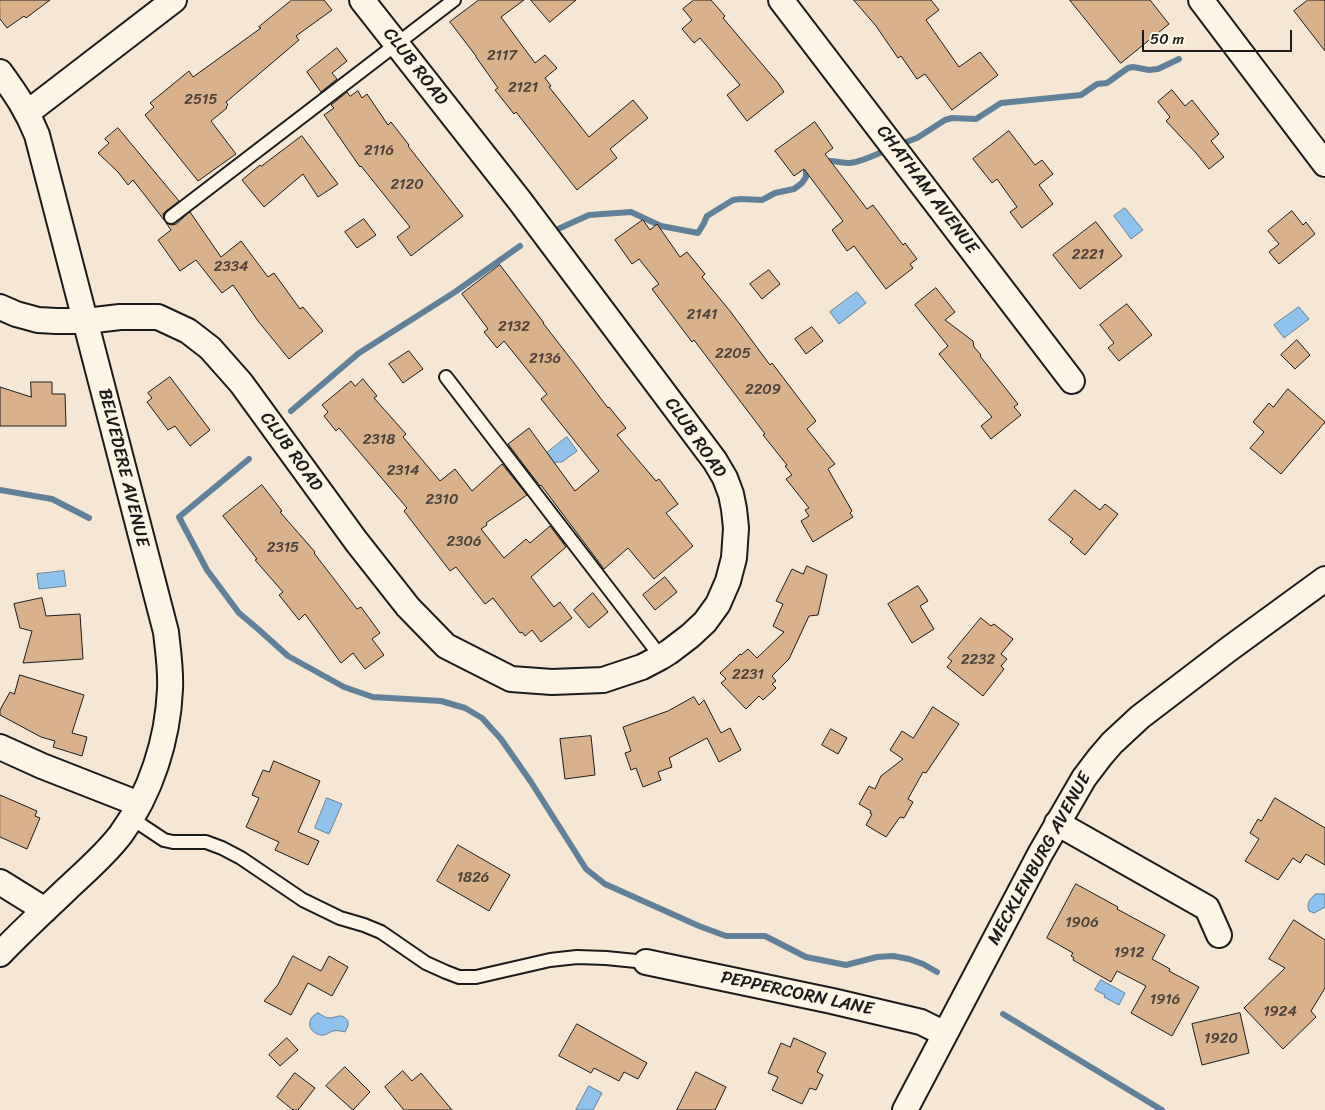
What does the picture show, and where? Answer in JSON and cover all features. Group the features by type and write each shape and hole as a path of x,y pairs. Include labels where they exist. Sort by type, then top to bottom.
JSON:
{"street":[{"path":"28,113 174,0"},
{"name":"CLUB ROAD","path":"0,307 38,320 86,321 120,317 158,318 188,331 210,348 251,397 356,541 408,607 446,646 511,679 552,682 603,680 642,667 661,657 690,636 705,622 718,604 728,581 734,558 736,528 734,510 725,478 529,213 362,0"},
{"name":"CHATHAM AVENUE","path":"781,0 1072,381"},
{"path":"1201,0 1325,164"},
{"name":"BELVEDERE AVENUE","path":"0,72 28,113 37,135 166,632 170,670 166,728 155,768 135,811 121,834 97,861 0,954"},
{"name":"MECKLENBURG AVENUE","path":"905,1110 1057,823 1084,778 1100,757 1135,721 1325,579"},
{"path":"0,747 135,811"},
{"path":"1057,823 1207,908 1219,935"},
{"path":"0,882 45,910"},
{"name":"PEPPERCORN LANE","path":"646,962 832,1001 921,1022 945,1034"}],"lane":[{"path":"171,217 454,0"},
{"path":"446,377 661,657"},
{"path":"135,811 164,840 173,842 206,842 222,848 241,858 303,900 340,918 381,932 426,962 459,977 476,977 550,960 577,957 646,962"}],"water":[{"path":"1125,208 1143,230 1131,239 1114,216"},
{"path":"857,292 866,303 839,324 830,312"},
{"path":"1299,307 1309,319 1284,338 1274,325"},
{"path":"567,437 577,451 562,462 551,464 544,455"},
{"path":"64,571 66,586 39,589 37,574"},
{"path":"327,798 342,804 329,834 315,828"},
{"path":"1316,894 1325,894 1325,907 1314,913 1309,911 1308,904 1310,899"},
{"path":"1101,980 1125,993 1119,1005 1095,990"},
{"path":"318,1013 329,1018 342,1016 345,1018 348,1021 348,1026 345,1032 334,1031 323,1035 317,1034 311,1028 310,1022 311,1018"},
{"path":"589,1086 602,1093 593,1110 576,1110"}],"building":[{"path":"0,0 50,0 26,18 24,16 7,28 0,19"},
{"path":"292,0 324,0 332,10 296,36 299,40 226,102 227,108 211,121 236,154 198,181 145,115 154,107 150,103 189,71 193,77 261,28 259,27"},
{"path":"479,0 524,0 501,17 535,63 545,55 557,68 545,78 551,86 549,87 589,137 633,100 648,118 610,149 617,158 577,190 516,112 514,114 495,90 498,88 450,22"},
{"path":"531,0 576,0 550,22"},
{"path":"694,0 711,0 725,16 723,18 784,92 747,121 727,95 740,85 700,38 694,43 682,29 692,20 683,9"},
{"path":"854,0 931,0 939,10 926,20 959,67 980,52 998,75 952,110 925,74 917,79 901,56 898,58 876,26"},
{"path":"1070,0 1150,0 1169,24 1121,63"},
{"path":"1308,0 1325,0 1325,51 1294,11"},
{"path":"337,48 347,61 332,73 337,79 321,92 307,72"},
{"path":"1172,90 1185,106 1192,100 1219,134 1211,141 1224,157 1209,169 1166,121 1170,117 1158,102"},
{"path":"358,91 362,98 367,94 388,125 391,122 463,216 411,256 397,237 410,227 360,167 324,115 334,108 331,105 347,92 350,96"},
{"path":"815,122 833,148 825,154 867,209 873,205 903,245 905,243 917,259 910,264 913,268 886,289 854,246 847,251 832,230 843,221 804,169 794,176 775,151"},
{"path":"118,128 179,201 163,214 164,220 133,180 128,185 118,172 98,153 109,143 105,139"},
{"path":"1009,131 1035,165 1042,160 1053,174 1039,185 1053,204 1022,228 1010,212 1017,207 997,179 992,183 973,159"},
{"path":"302,136 338,184 318,197 303,174 264,207 242,180"},
{"path":"1292,211 1303,225 1306,222 1315,234 1279,264 1269,252 1279,244 1268,231"},
{"path":"190,212 221,257 241,241 268,277 274,273 300,309 303,307 323,331 289,359 258,321 233,285 222,293 196,260 180,271 158,240 171,230 166,223 176,224"},
{"path":"364,219 376,235 357,248 345,232"},
{"path":"643,220 650,230 657,224 680,257 687,252 705,274 702,277 770,365 772,363 816,421 807,429 835,464 828,469 852,511 850,513 853,517 813,542 801,521 809,516 805,510 809,508 786,479 792,475 785,466 787,465 694,340 692,342 652,289 659,284 639,259 632,264 615,240"},
{"path":"1096,222 1122,256 1080,289 1053,255"},
{"path":"500,265 608,408 626,428 617,435 656,481 659,479 678,504 666,513 693,546 654,579 628,548 604,569 508,444 529,428 575,491 599,471 541,399 547,394 504,341 497,348 484,332 488,329 462,294"},
{"path":"769,270 780,284 762,299 750,284"},
{"path":"936,288 955,312 945,320 973,341 974,347 980,356 1018,404 1014,407 1021,415 991,439 981,426 992,417 939,354 948,346 915,305"},
{"path":"1127,304 1152,335 1119,361 1108,348 1114,343 1100,325"},
{"path":"812,327 823,341 806,354 795,339"},
{"path":"1297,340 1310,355 1295,369 1281,355"},
{"path":"409,351 423,369 403,383 389,364"},
{"path":"170,377 210,430 190,446 175,426 168,430 147,402 152,398 148,393"},
{"path":"363,379 377,396 374,398 406,434 403,437 440,481 455,469 472,491 502,464 527,495 486,523 487,525 481,529 504,558 526,539 530,543 550,526 566,547 531,577 554,607 560,602 572,618 541,642 532,630 525,636 522,632 520,633 493,598 485,604 456,567 450,571 404,511 407,508 339,428 336,431 324,416 328,412 322,405 351,381 355,386"},
{"path":"31,382 52,382 52,394 65,394 66,426 0,426 0,387 31,397"},
{"path":"1288,389 1325,422 1281,474 1250,448 1264,432 1253,422 1269,403 1273,407"},
{"path":"262,485 282,511 280,512 315,552 357,609 361,607 380,633 372,639 384,655 365,669 353,653 341,663 305,614 299,620 279,595 283,592 255,560 257,559 223,516"},
{"path":"1075,490 1100,510 1105,504 1118,514 1085,555 1070,542 1073,539 1049,520"},
{"path":"807,566 827,575 818,615 809,616 789,659 772,676 776,681 772,684 776,688 763,700 759,696 746,709 721,683 726,679 720,673 748,649 757,658 784,632 773,626 783,604 776,601 792,569 803,574"},
{"path":"665,577 677,592 655,610 643,595"},
{"path":"918,586 928,601 920,606 934,629 912,643 888,604"},
{"path":"593,593 608,612 589,628 574,610"},
{"path":"42,598 46,616 80,614 83,659 23,663 32,631 20,628 14,604"},
{"path":"981,618 991,626 994,624 1013,639 1001,654 1007,659 1001,666 1004,669 983,696 947,667 952,661 948,658"},
{"path":"20,675 84,695 72,733 87,737 82,756 53,747 55,741 41,737 0,715 0,710 10,692 14,694"},
{"path":"694,697 699,705 704,700 721,733 730,728 741,750 719,762 707,738 669,758 672,767 658,772 661,780 643,787 636,768 631,770 625,753 631,751 623,727 668,711"},
{"path":"933,707 959,724 926,773 923,772 908,799 913,802 904,818 900,817 886,837 866,825 872,814 870,813 871,811 859,804 869,786 875,789 881,776 903,759 890,750 902,731 913,738"},
{"path":"831,729 847,738 838,754 822,745"},
{"path":"591,736 595,775 565,779 560,739"},
{"path":"274,761 320,781 298,832 319,841 308,865 275,850 279,842 246,827 259,798 252,795 263,770 269,772"},
{"path":"0,795 37,811 35,816 40,818 27,849 0,837"},
{"path":"1275,798 1325,828 1325,865 1306,854 1300,863 1293,858 1278,880 1245,861 1259,839 1250,833 1258,819 1261,821"},
{"path":"458,845 510,875 489,911 437,881"},
{"path":"1076,884 1165,935 1152,959 1170,969 1169,971 1199,987 1172,1036 1131,1013 1146,986 1117,971 1111,982 1073,960 1074,958 1071,956 1073,953 1047,938"},
{"path":"1294,920 1325,940 1325,988 1311,1011 1316,1017 1283,1049 1244,1008 1285,968 1269,959"},
{"path":"293,956 321,971 329,956 348,967 332,996 308,983 291,1015 264,1001 277,986"},
{"path":"1240,1013 1249,1053 1202,1065 1192,1024"},
{"path":"577,1024 647,1063 638,1079 624,1072 619,1081 594,1068 591,1073 559,1056"},
{"path":"287,1038 298,1050 280,1066 269,1055"},
{"path":"794,1038 826,1053 817,1072 823,1075 816,1090 810,1088 802,1104 772,1090 778,1077 768,1073 781,1043 790,1047"},
{"path":"345,1067 370,1092 353,1110 326,1086"},
{"path":"403,1071 412,1081 421,1073 452,1110 404,1110 385,1087"},
{"path":"696,1072 726,1087 715,1110 677,1110"},
{"path":"295,1073 315,1088 298,1110 293,1110 277,1097"}],"waterway":[{"path":"906,142 917,138 945,120 952,118 976,119 1001,103 1081,95 1097,84 1107,83 1128,68 1158,69 1179,59"},
{"path":"821,162 854,162 880,153"},
{"path":"558,229 589,215 631,212 661,226 698,233 707,216 733,200 762,200 775,193 794,189 802,183 810,166"},
{"path":"291,411 359,353 455,292 520,246"},
{"path":"249,459 179,517 207,570 239,613 288,656 344,687 373,697 441,701 465,708 482,718 501,739 531,782 586,869 605,884 726,936 765,936 806,957 846,965 877,957 893,956 923,964 937,972"},
{"path":"0,490 52,499 89,518"},
{"path":"1003,1014 1162,1110"}]}
